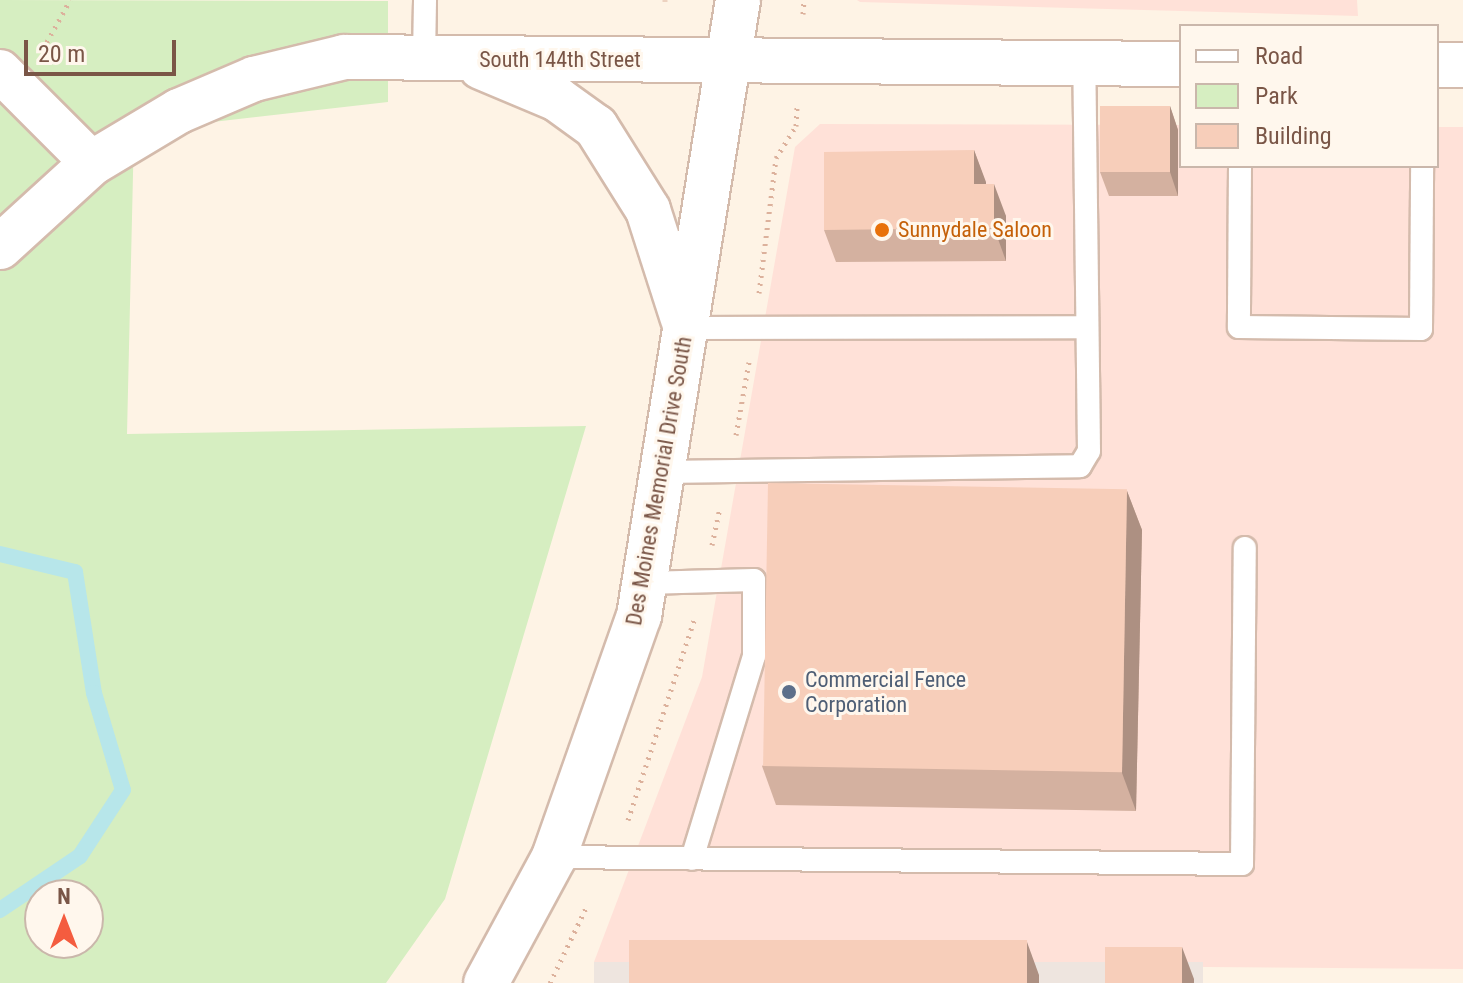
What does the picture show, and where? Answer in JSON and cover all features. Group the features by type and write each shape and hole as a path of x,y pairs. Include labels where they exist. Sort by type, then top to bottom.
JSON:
{"main road":[{"name":"Des Moines Memorial Drive South","path":"486,983 554,857 645,583 738,0"},
{"name":"South 144th Street","path":"0,247 92,163 179,111 254,79 344,57 1179,64"},
{"path":"442,59 557,99 596,127 648,210 686,328"},
{"path":"1439,65 1463,65"}],"street":[{"path":"19,64 92,163"}],"lane":[{"path":"425,0 442,59"},
{"path":"663,472 1073,470 1089,451 1084,64"},
{"path":"1240,168 1239,327 1421,329 1422,168"},
{"path":"686,328 1085,327"},
{"path":"554,857 1242,864 1245,548"},
{"path":"645,583 754,580 754,656 692,859"}],"path":[{"path":"19,64 70,0"}],"shaded area":[{"path":"857,0 1357,0 1358,16 860,2"},
{"path":"820,124 1179,125 1179,168 1439,168 1439,127 1463,127 1463,969 594,962 702,677 795,147"},
{"path":"594,962 1203,962 1203,983 594,983"}],"green space":[{"path":"0,0 388,1 388,102 134,131 127,434 586,426 445,899 386,983 0,983"}],"building":[{"path":"1100,106 1170,106 1170,172 1100,172"},
{"path":"974,150 974,184 994,184 994,228 824,230 824,152"},
{"path":"768,483 1127,489 1122,772 763,766"},
{"path":"629,940 1027,940 1027,983 629,983"},
{"path":"1105,947 1182,947 1182,983 1105,983"}],"waterway":[{"path":"0,554 75,572 94,693 123,790 80,856 0,910"}],"place":[{"name":"Sunnydale Saloon","path":"882,230"},
{"name":"Commercial Fence Corporation","path":"789,692"}]}
